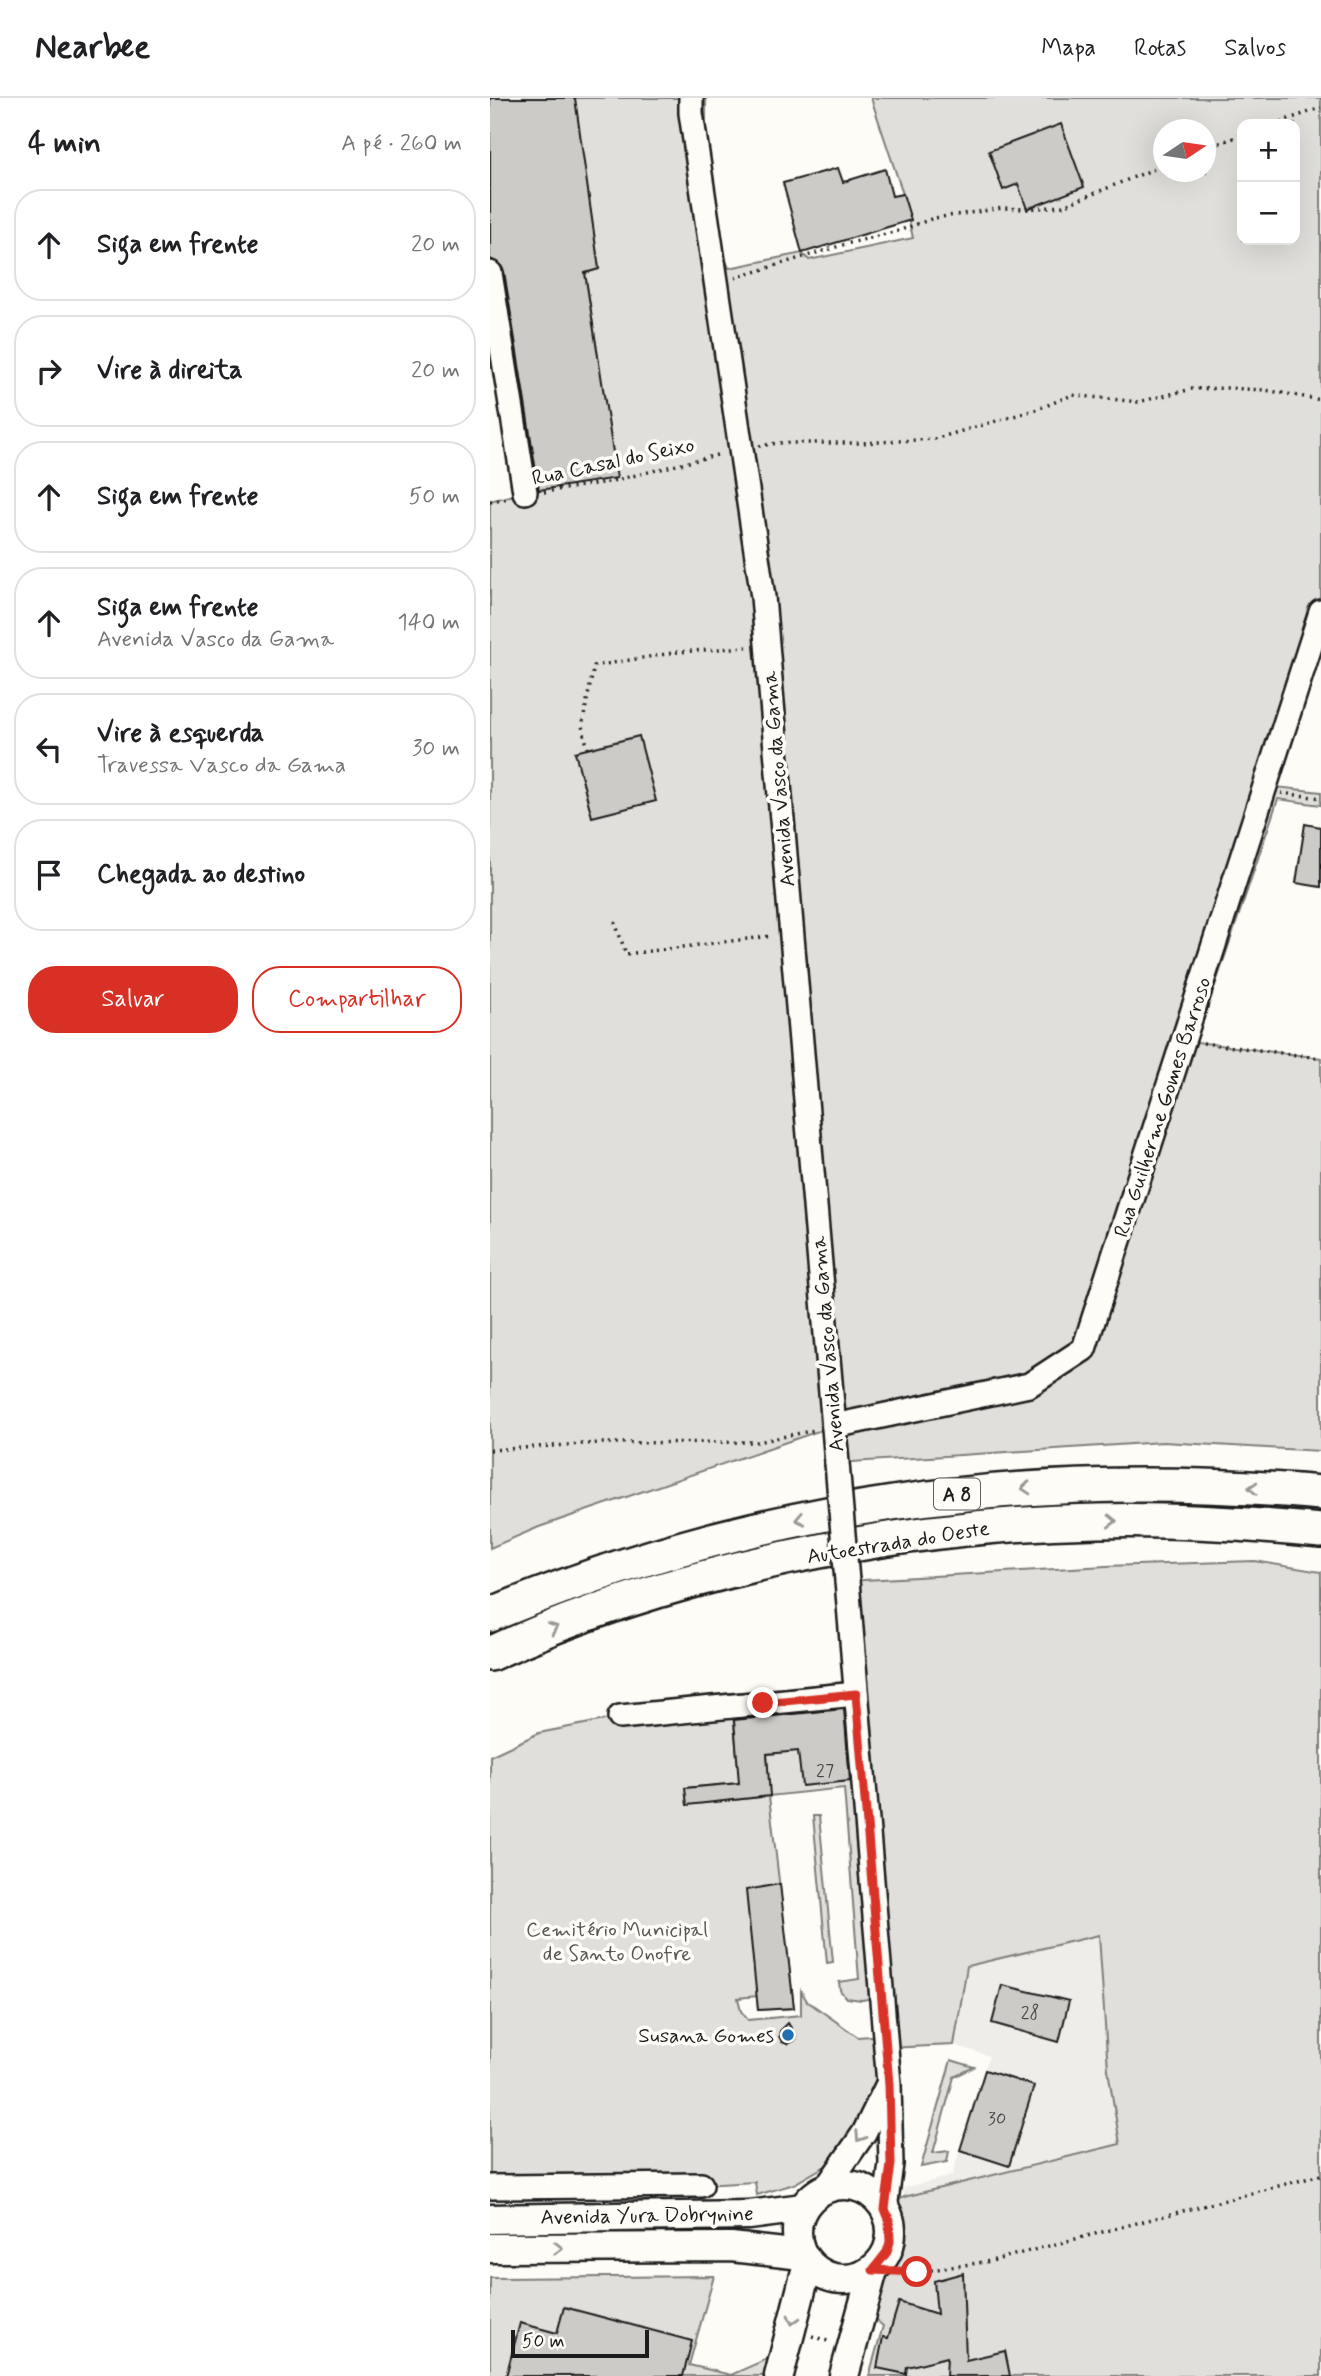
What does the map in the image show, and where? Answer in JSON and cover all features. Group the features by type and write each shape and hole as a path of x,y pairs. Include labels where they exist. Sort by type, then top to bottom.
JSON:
{"highway":[{"name":"Autoestrada do Oeste","path":"490,1615 602,1572 679,1548 818,1515 886,1503 951,1494 1107,1484 1262,1488 1321,1493"},
{"name":"Autoestrada do Oeste","path":"490,1654 574,1620 655,1593 727,1573 878,1541 1019,1524 1098,1521 1252,1525 1321,1531"}],"main road":[{"path":"844,2376 873,2270 887,2252 890,2242 889,2219 877,2198 866,2190 840,2185 817,2193 803,2208 796,2231 805,2259 819,2273 832,2278 853,2278 873,2270"},
{"name":"Avenida Yura Dobrynine","path":"490,2219 749,2215 803,2208"},
{"name":"Avenida Yura Dobrynine","path":"490,2248 731,2247 805,2259"},
{"path":"779,2376 805,2259"}],"street":[{"name":"Avenida Vasco da Gama","path":"691,98 691,113 763,597 856,1694"},
{"path":"490,273 527,494"},
{"name":"Rua Guilherme Gomes Barroso","path":"834,1426 1029,1385 1084,1349 1321,612"},
{"path":"620,1717 856,1694 889,2084 891,2164 885,2209"},
{"path":"826,2188 864,2133 889,2084"},
{"path":"490,2187 701,2185"}],"path":[{"path":"1289,119 1321,108"},
{"path":"1216,144 1237,137"},
{"path":"717,284 934,218 1003,208 1063,206 1153,169"},
{"name":"Rua Casal do Seixo","path":"490,501 632,476 741,449 778,443 861,443 934,439 1038,409 1072,396 1138,402 1192,388 1227,388 1265,390 1321,400"},
{"path":"588,749 582,726 594,666 678,652 767,645"},
{"path":"1263,791 1321,798"},
{"path":"615,922 626,954 792,933"},
{"path":"1183,1041 1321,1058"},
{"path":"490,1450 599,1443 758,1442 834,1426"},
{"path":"873,2270 917,2272 991,2261 1321,2175"},
{"path":"809,2336 832,2342"}],"shaded area":[{"path":"1099,1935 1108,2070 1120,2145 904,2197 903,2188 952,2176 989,2056 954,2045 967,1966"}],"green space":[{"path":"574,98 706,98 706,127 722,250 729,268 802,253 809,260 913,238 903,194 871,98 1321,98 1321,612 1266,786 1321,792 1321,805 1278,799 1196,1042 1321,1058 1321,1451 1163,1442 837,1463 833,1426 539,1527 490,1548 490,501 525,492 616,477 585,273 599,269"},
{"name":"Cemitério Municipal de Santo Onofre","path":"1255,1561 1321,1572 1321,2376 869,2376 883,2326 863,2309 890,2242 889,2219 885,2209 904,2197 1120,2144 1108,2070 1099,1935 967,1966 954,2045 885,2048 889,2084 831,2180 827,2165 794,2184 757,2195 755,2182 490,2187 490,1756 539,1733 620,1717 732,1706 740,1783 686,1788 687,1805 769,1796 767,1754 860,1744 847,1581 1106,1566","holes":["844,1788 859,1979 839,1982 840,1990 846,1998 862,2000 880,1997 883,2035 858,2037 807,2001 801,1991 801,2015 748,2020 741,2011 738,1998 757,1996 758,2010 794,2008 769,1796"]},
{"path":"813,1816 819,1816 833,1962 827,1963"},
{"path":"951,2060 974,2067 954,2077 933,2153 949,2151 947,2162 921,2167"},
{"path":"714,2276 689,2365 731,2375 785,2351 779,2376 490,2376 490,2278"}],"building":[{"path":"490,98 575,98 599,269 585,273 617,478 539,490 504,271 500,264 490,259"},
{"path":"1061,124 1084,187 1027,209 1018,184 1003,190 989,151"},
{"path":"838,168 843,182 885,169 892,196 903,194 911,220 802,253 783,183"},
{"path":"639,736 656,801 592,817 575,752"},
{"path":"1305,824 1321,827 1321,887 1296,883"},
{"path":"844,1709 850,1781 802,1786 798,1751 767,1754 770,1796 687,1805 685,1788 739,1783 734,1720"},
{"path":"780,1884 794,2008 758,2010 746,1890"},
{"path":"1002,1985 1069,2001 1059,2042 992,2023"},
{"name":"Susana Gomes","path":"788,2023 796,2036 794,2041 787,2044 782,2042 779,2036"},
{"path":"985,2070 1034,2086 1009,2166 960,2150"},
{"path":"963,2273 966,2360 1005,2351 1010,2376 946,2376 947,2357 907,2367 906,2374 877,2368 883,2337 888,2338 899,2302 937,2314 934,2281"},
{"path":"564,2307 692,2341 683,2376 506,2376 520,2323 557,2333"}],"place":[{"name":"Susana Gomes","path":"788,2035"}],"route":[{"path":"763,1703 856,1694 889,2084 891,2164 885,2209 891,2231 887,2252 873,2270 917,2272"}]}
